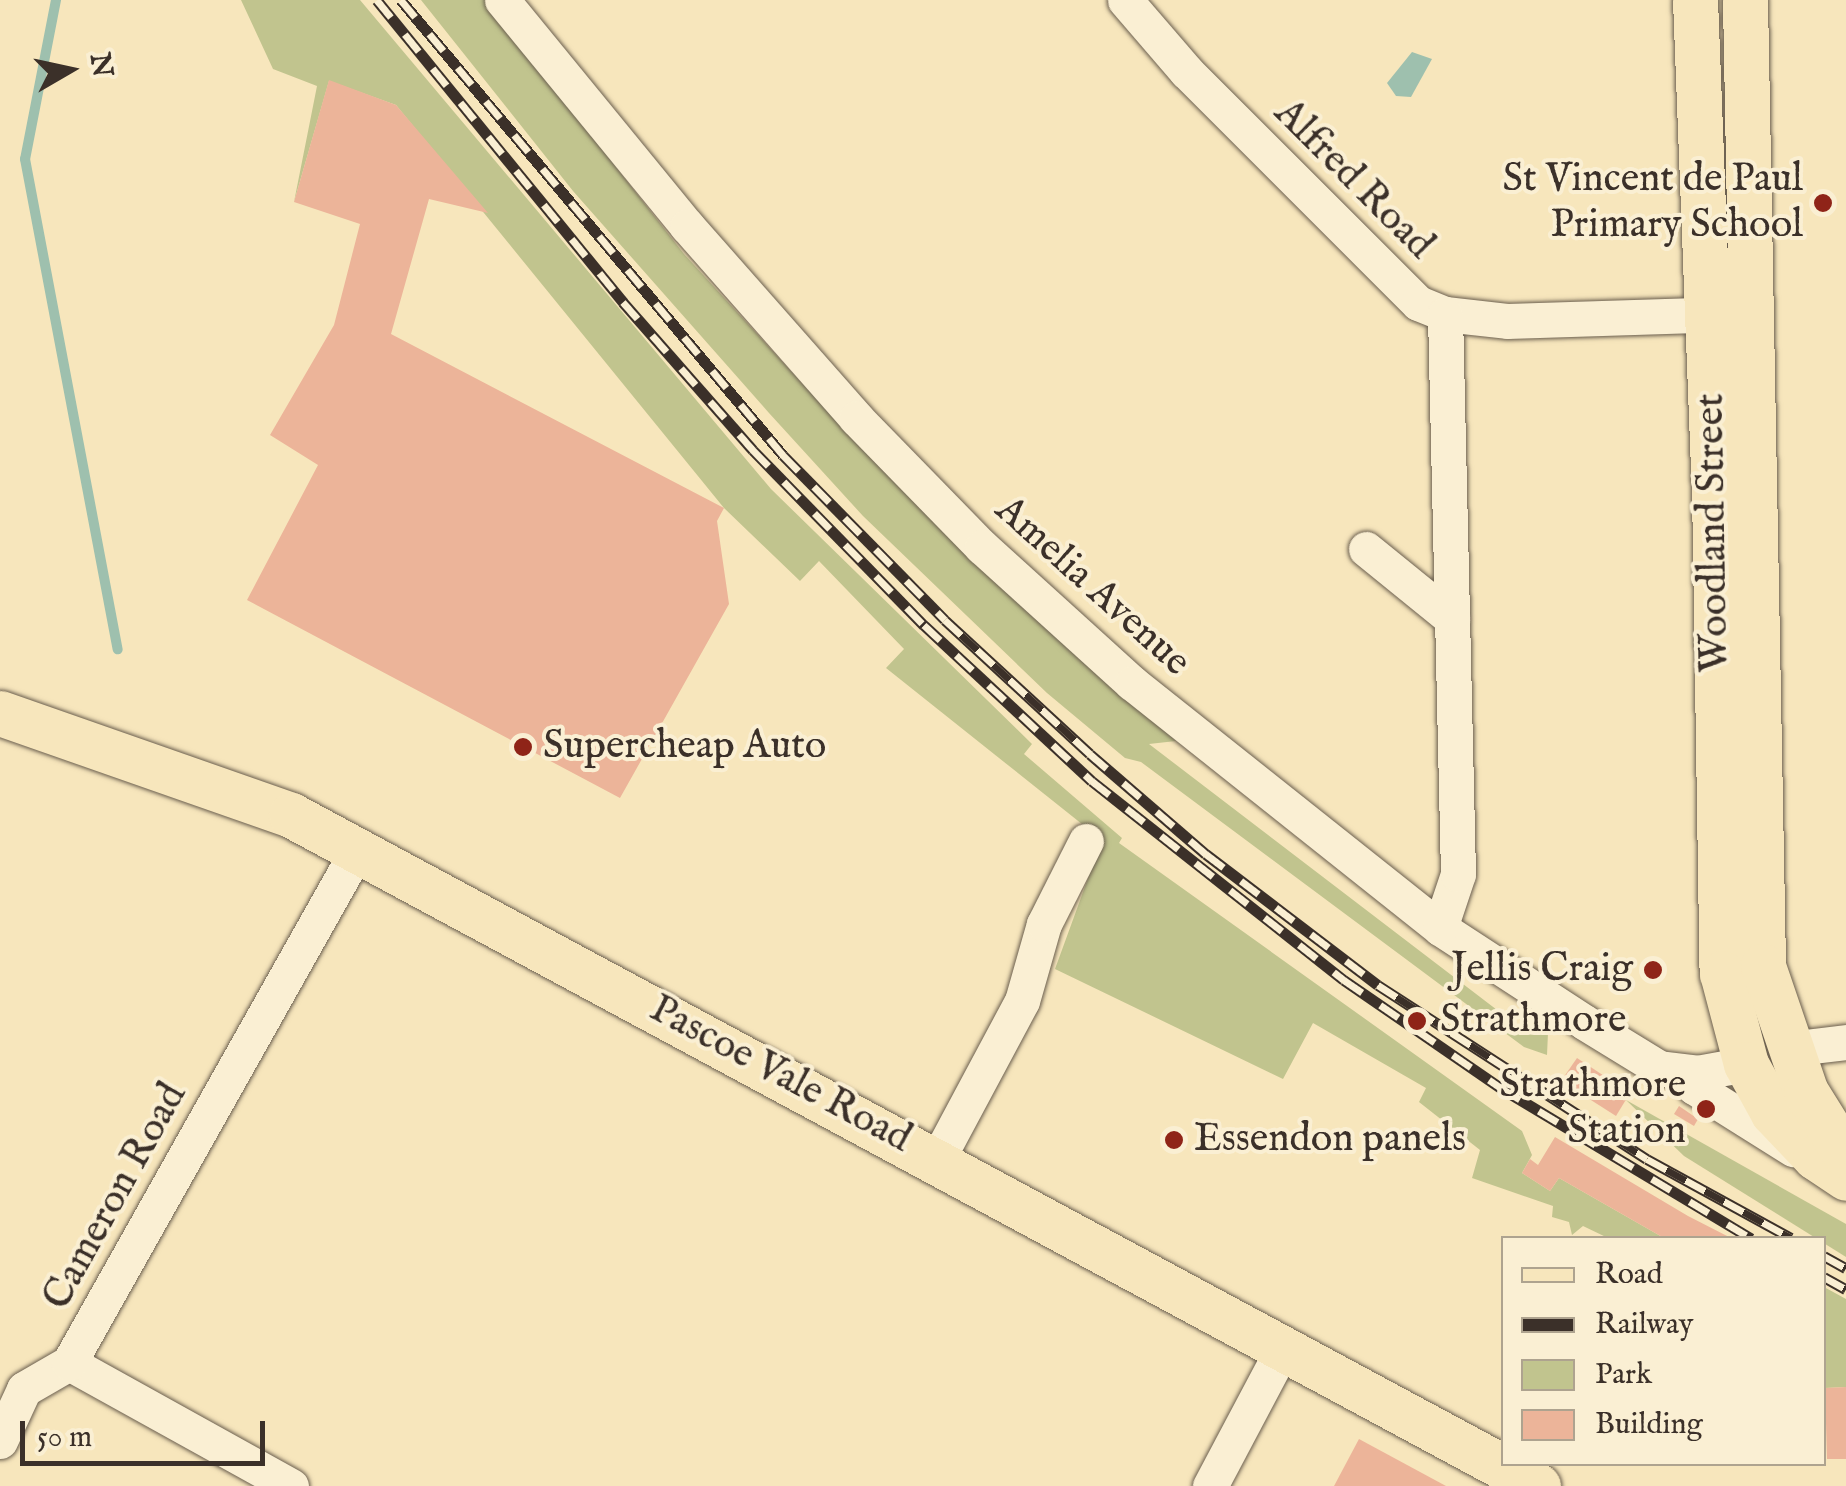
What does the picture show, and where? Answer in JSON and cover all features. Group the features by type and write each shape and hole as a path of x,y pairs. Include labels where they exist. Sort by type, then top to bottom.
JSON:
{"main road":[{"name":"Woodland Street","path":"1695,0 1729,314 1763,966 1788,1049 1836,1164"},
{"name":"Woodland Street","path":"1745,0 1729,314 1722,974 1746,1064 1773,1113 1836,1164"},
{"name":"Pascoe Vale Road","path":"0,713 291,814 1501,1466"},
{"path":"1746,1064 1788,1049"},
{"name":"Pascoe Vale Road","path":"1502,1466 1538,1486"}],"street":[{"name":"Amelia Avenue","path":"502,0 687,226 856,418 982,547 1176,720 1440,928 1660,1068 1686,1072 1746,1064"},
{"name":"Alfred Road","path":"1126,0 1186,71 1401,291 1445,314 1508,322 1729,314"},
{"path":"1440,928 1458,874 1445,314"},
{"path":"1366,549 1452,619"},
{"path":"936,1160 1022,1001 1044,924 1086,840"},
{"name":"Cameron Road","path":"291,1486 70,1362 358,849"},
{"path":"1788,1049 1846,1042"},
{"path":"1686,1072 1708,1096 1836,1164"},
{"path":"1210,1486 1284,1346"},
{"path":"0,1441 12,1391 70,1362"}],"green space":[{"path":"241,0 360,0 771,489 1032,744 1024,754 1122,838 1119,843 1522,1131 1532,1155 1522,1173 1550,1191 1559,1178 1660,1236 1604,1236 1583,1226 1572,1235 1569,1222 1552,1217 1553,1206 1472,1178 1480,1150 1419,1102 1426,1088 1313,1023 1283,1079 1055,969 1102,840 886,668 904,649 819,561 800,581 724,508 396,105 329,81 294,202 317,86 273,69"},
{"path":"421,0 485,0 684,254 832,416 1176,741 1149,744 1518,1026 1556,1023 1548,1033 1547,1055 1524,1047 1141,762 1125,758 1047,693 863,516 769,413 573,191"},
{"path":"1626,1100 1846,1224 1846,1257 1826,1245 1826,1236 1812,1236 1684,1156"},
{"path":"1826,1288 1846,1299 1846,1387 1826,1388"}],"shaded area":[{"path":"1412,52 1432,59 1411,97 1396,96 1387,83"}],"building":[{"path":"329,80 396,105 488,213 429,199 391,334 724,508 717,521 729,604 620,798 247,600 318,465 270,435 334,325 360,224 294,202"},
{"path":"1577,1058 1630,1093 1616,1116 1561,1081"},
{"path":"1679,1106 1698,1119 1694,1126 1674,1114"},
{"path":"1555,1137 1727,1236 1660,1236 1559,1178 1550,1191 1522,1173 1530,1159 1538,1165"},
{"path":"1846,1387 1846,1459 1827,1459 1826,1388"},
{"path":"1359,1439 1446,1486 1334,1486"}],"waterway":[{"path":"56,0 25,159 118,649"}],"railway":[{"path":"377,0 623,302 753,450 924,625 1092,781 1344,980 1501,1088 1748,1236"},
{"path":"401,0 783,455 945,620 1090,754 1206,854 1378,985 1647,1159 1787,1236"},
{"path":"1826,1257 1846,1268"},
{"path":"1826,1278 1846,1289"}],"place":[{"name":"St Vincent de Paul Primary School","path":"1823,203"},
{"name":"Supercheap Auto","path":"523,747"},
{"name":"Jellis Craig","path":"1653,970"},
{"name":"Strathmore","path":"1417,1021"},
{"name":"Strathmore Station","path":"1706,1109"},
{"name":"Essendon panels","path":"1174,1140"}]}
